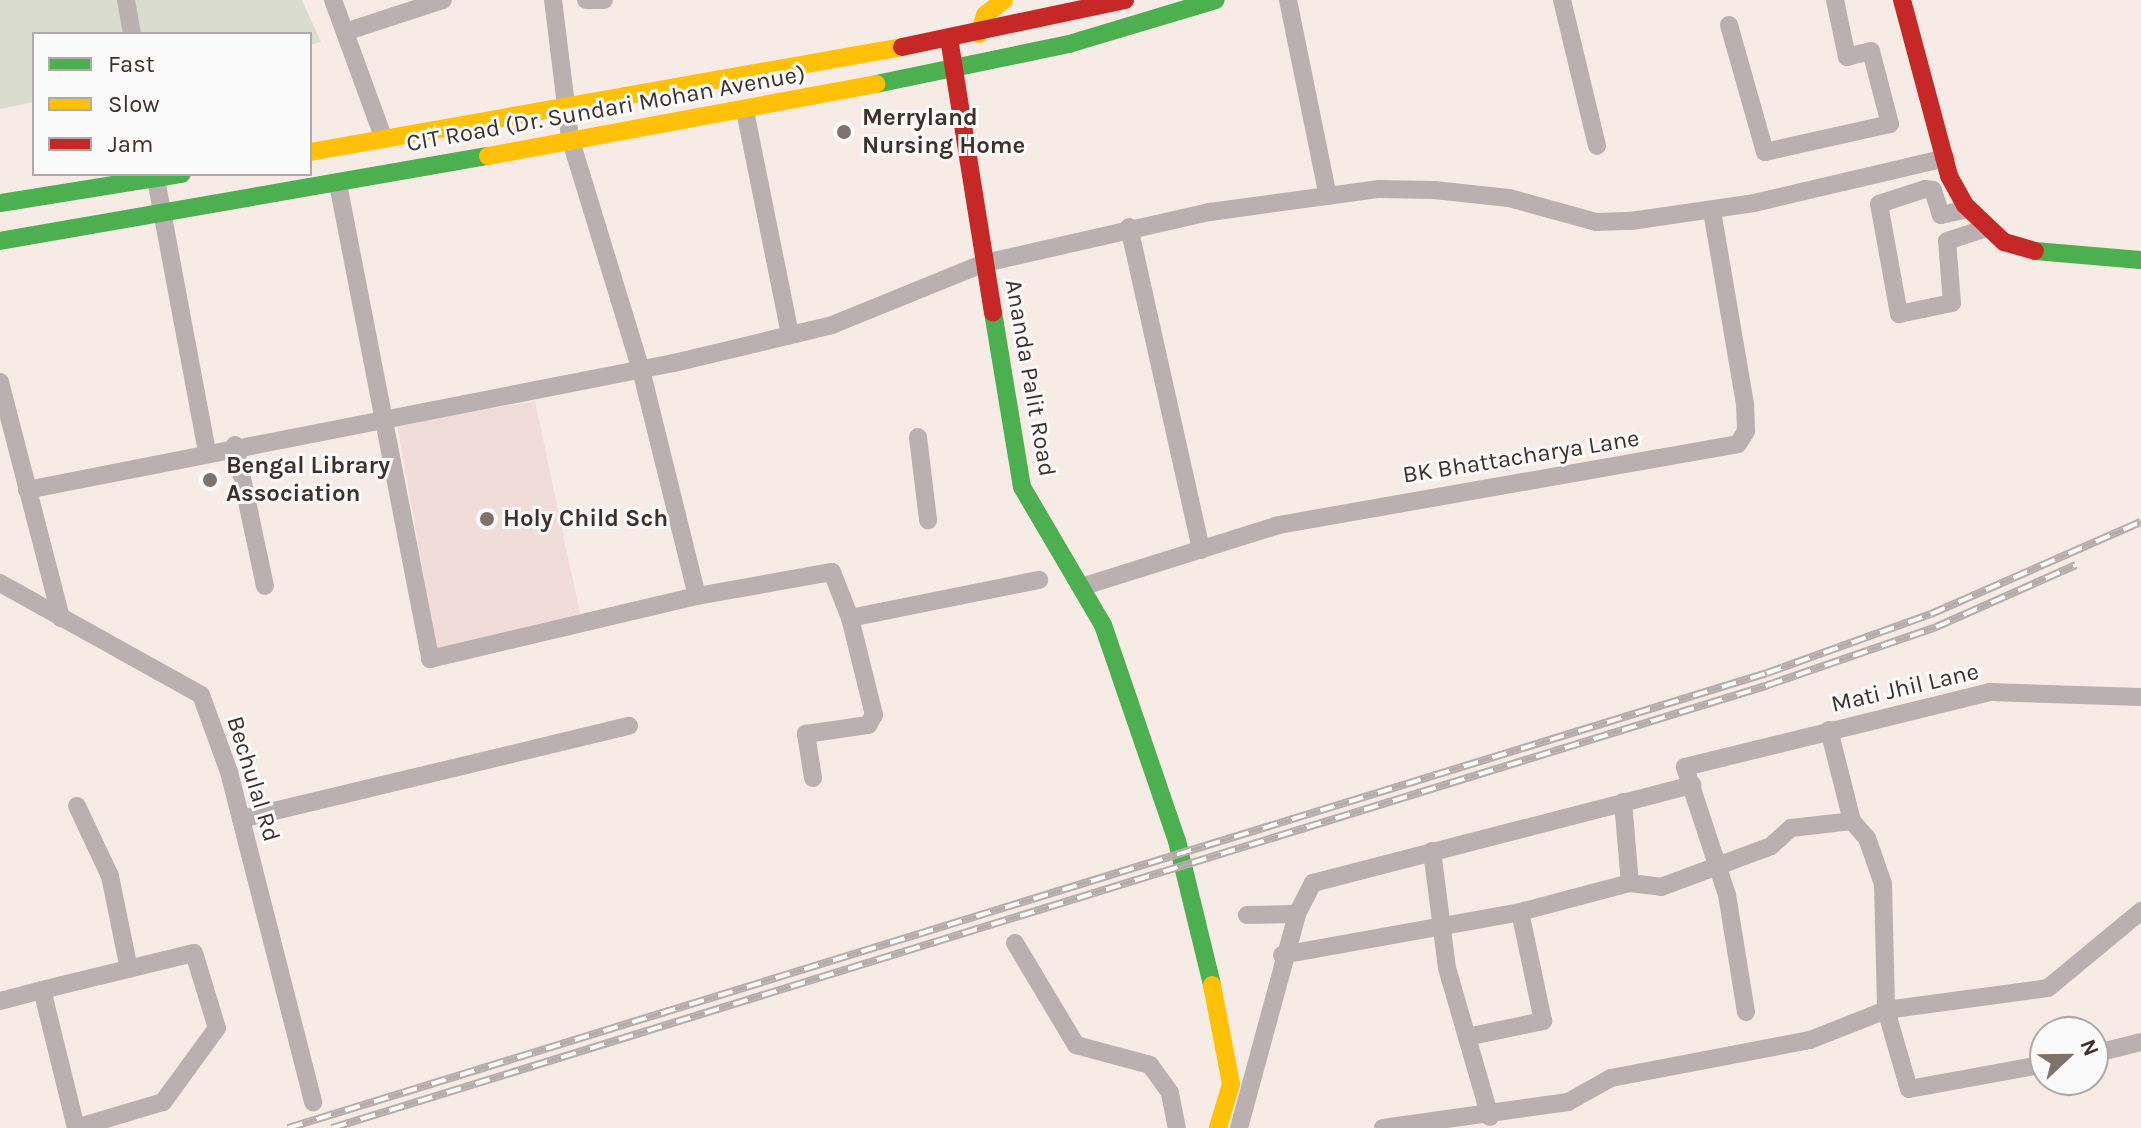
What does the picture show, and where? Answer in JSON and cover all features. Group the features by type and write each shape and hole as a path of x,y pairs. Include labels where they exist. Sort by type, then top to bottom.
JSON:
{"main road":[{"path":"979,34 985,15 1004,0"},
{"name":"CIT Road (Dr. Sundari Mohan Avenue)","path":"312,152 566,103 979,34 1061,9 1125,0"},
{"name":"CIT Road (Dr. Sundari Mohan Avenue)","path":"0,241 338,184 570,138 745,111 953,65 1069,44 1216,0"},
{"path":"1902,0 1946,158 1969,209 1987,228 2039,252 2141,260"},
{"name":"Ananda Palit Road","path":"949,38 1022,487 1081,587 1128,687 1177,841 1231,1084 1218,1128"},
{"path":"0,203 155,176"}],"street":[{"path":"126,0 132,32"},
{"path":"333,0 384,139"},
{"path":"345,32 443,0"},
{"path":"553,0 570,138 641,370 697,596"},
{"path":"586,0 604,0"},
{"path":"1288,0 1328,196"},
{"path":"1562,0 1597,146"},
{"path":"1729,25 1765,152 1890,124 1871,51 1847,57 1835,0"},
{"path":"745,111 790,335"},
{"path":"27,490 235,445 641,370 790,335 985,263 1129,227 1328,196 1434,190 1509,198 1596,222 1712,210 1946,158"},
{"path":"155,176 207,451"},
{"path":"338,184 430,659 697,596 832,572 850,618 874,715 868,725 806,734 813,778"},
{"path":"1925,189 1933,190 1947,241 1957,297 1946,307 1899,314 1879,204 1925,189"},
{"path":"1941,215 1969,209"},
{"name":"BK Bhattacharya Lane","path":"1081,587 1201,550 1425,495 1738,444 1746,431 1745,404 1712,210"},
{"path":"1129,227 1201,550"},
{"path":"1947,241 1987,228"},
{"path":"0,382 61,618"},
{"path":"918,437 928,520"},
{"path":"235,445 265,586"},
{"path":"850,618 1039,580"},
{"name":"Bechulal Rd","path":"0,583 201,695 241,819 313,1102"},
{"name":"Mati Jhil Lane","path":"1693,785 1685,767 1990,692 2141,697"},
{"path":"241,819 629,726"},
{"path":"1829,730 1852,821 1867,838 1883,884 1886,1010 1909,1089 2029,1067"},
{"path":"1239,1128 1282,955 1297,914 1313,883 1693,785 1718,868 1746,1012"},
{"path":"1623,802 1630,883"},
{"path":"77,806 110,876 129,969"},
{"path":"1282,955 1520,912 1630,883 1661,887 1771,846 1791,828 1852,821"},
{"path":"1432,851 1442,928 1467,1037 1490,1117"},
{"path":"1383,1128 1490,1117 1568,1102 1611,1078 1810,1040 1886,1010 2048,988 2141,911"},
{"path":"1467,1037 1543,1021 1520,912"},
{"path":"1247,915 1297,914"},
{"path":"1015,943 1076,1045 1150,1065 1170,1093 1177,1128"},
{"path":"0,1001 42,990 194,953 217,1028 163,1102 76,1128 42,990"},
{"path":"2109,1050 2141,1042"}],"shaded area":[{"name":"Holy Child Sch","path":"535,401 580,614 437,649 397,425"}],"green space":[{"path":"0,0 302,0 321,42 312,44 312,32 32,32 32,102 0,109"}],"railway":[{"path":"288,1128 1767,673 1931,614 2141,522"},
{"path":"332,1128 1768,685 1936,627 2076,565"}],"traffic: fast":[{"path":"876,84 1069,44 1216,0"},
{"path":"0,241 488,156"},
{"path":"0,203 169,176"},
{"path":"2035,251 2141,260"},
{"path":"993,312 1022,487 1103,625 1177,841 1212,985"}],"traffic: slow":[{"path":"979,34 985,15 1004,0"},
{"path":"312,152 902,47"},
{"path":"488,156 876,84"},
{"path":"1212,985 1231,1084 1218,1128"}],"traffic: jam":[{"path":"902,47 1125,0"},
{"path":"1902,0 1949,176 1965,205 2004,242 2035,251"},
{"path":"949,38 993,312"}],"place":[{"name":"Merryland Nursing Home","path":"844,132"},
{"name":"Bengal Library Association","path":"210,480"},
{"name":"Holy Child Sch","path":"487,519"}]}
